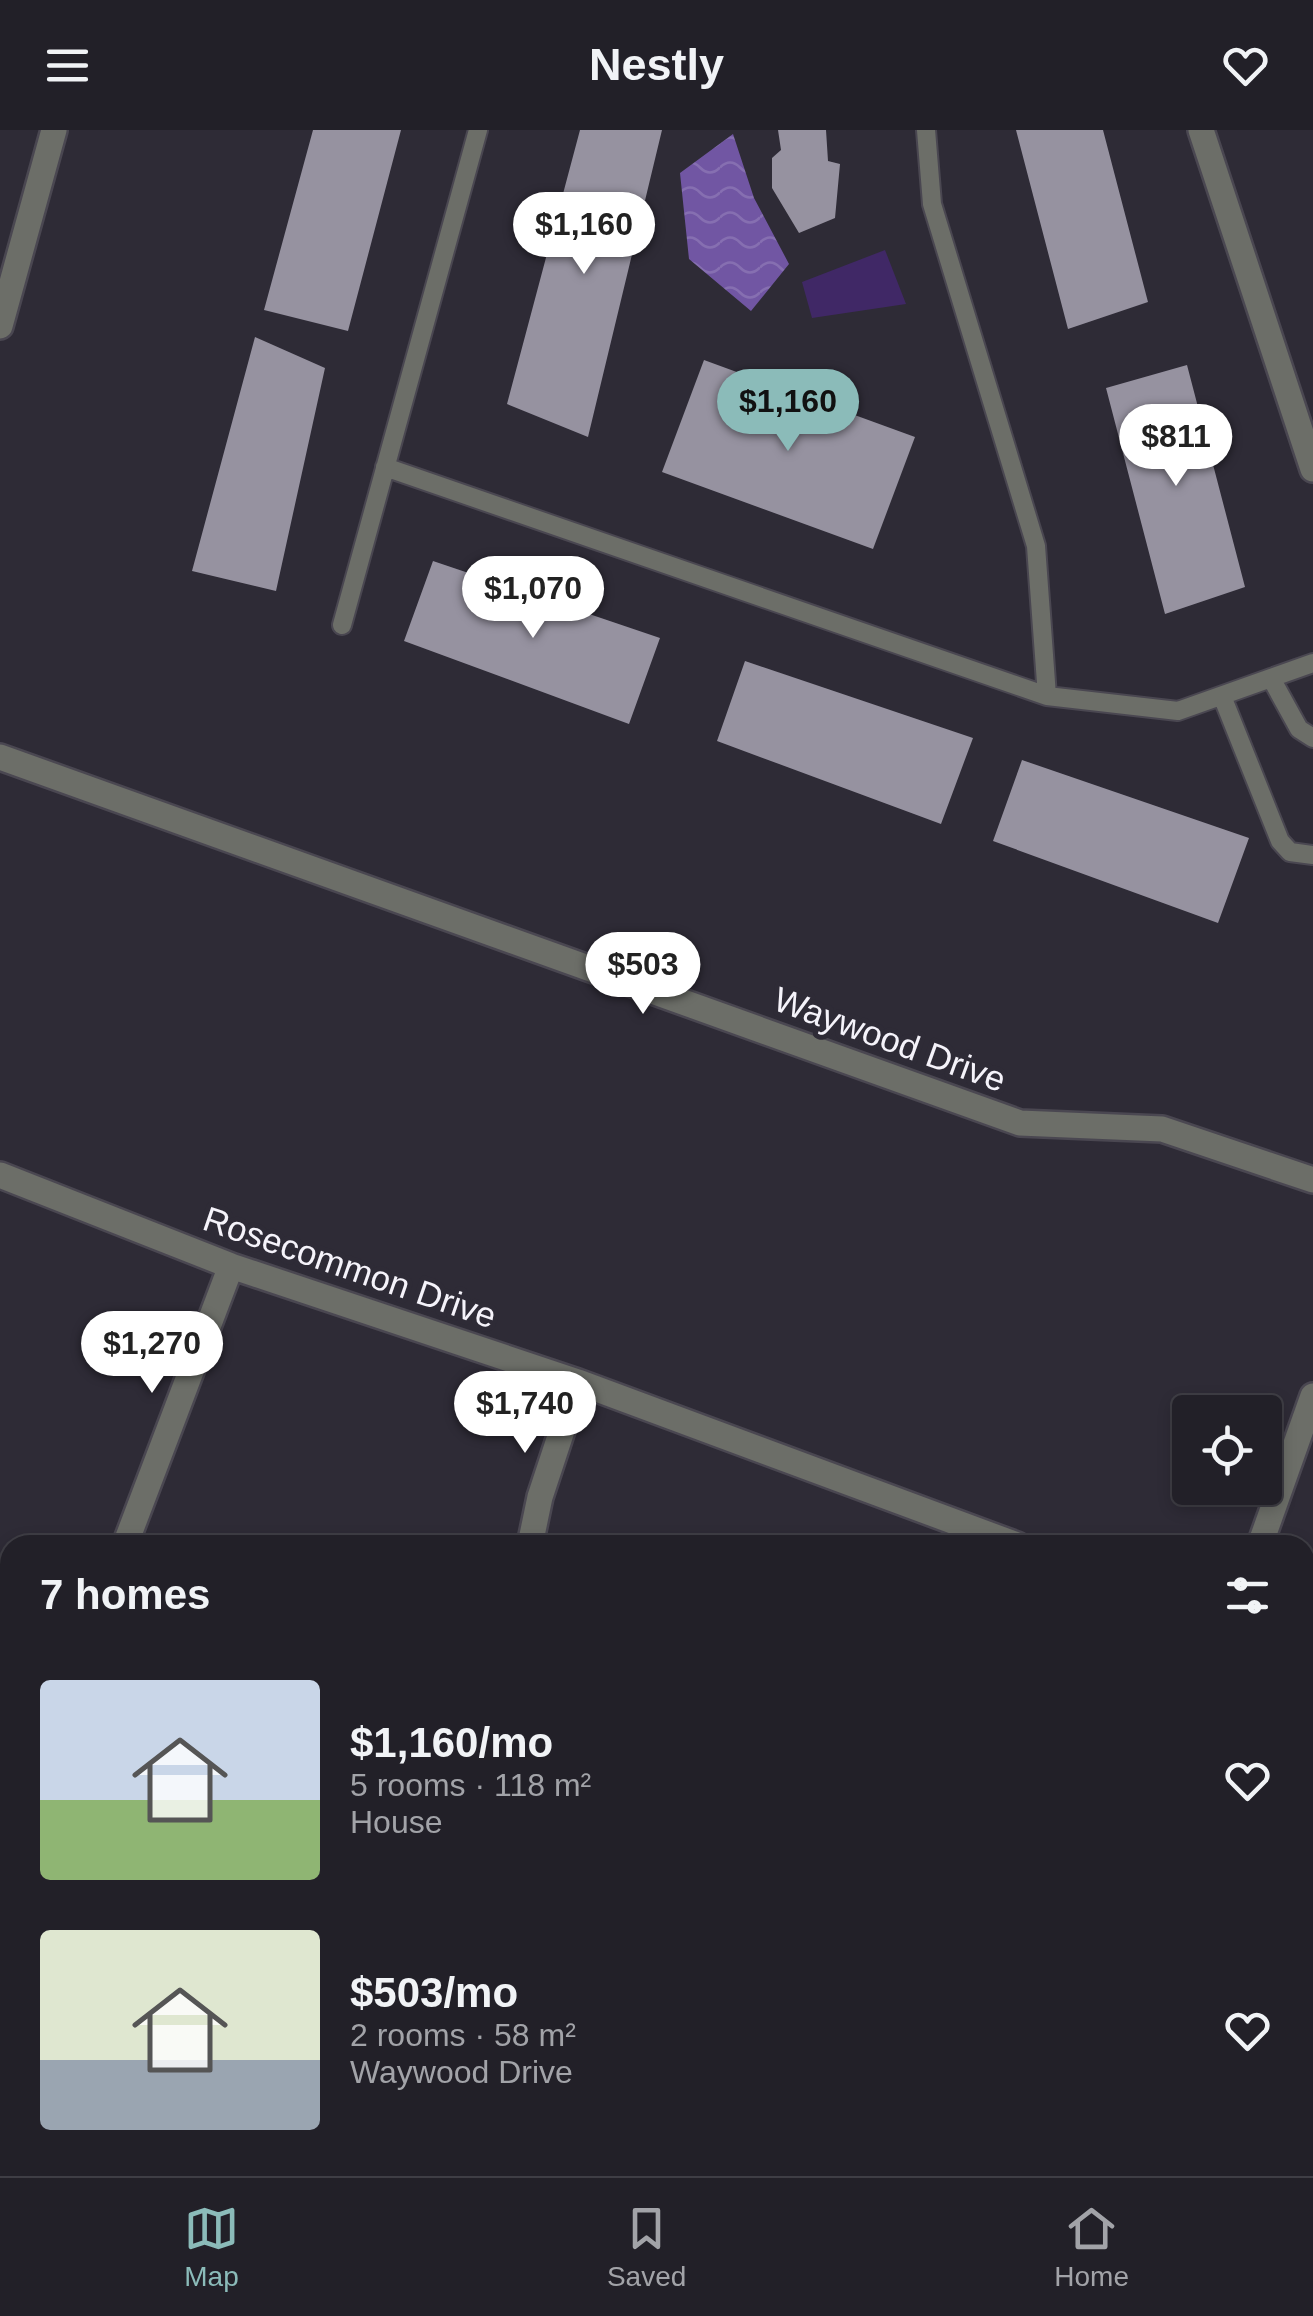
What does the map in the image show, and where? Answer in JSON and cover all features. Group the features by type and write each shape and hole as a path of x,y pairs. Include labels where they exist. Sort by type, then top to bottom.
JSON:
{"street":[{"path":"0,326 54,130"},
{"path":"1202,130 1313,469"},
{"name":"Waywood Drive","path":"0,757 1020,1122 1162,1128 1313,1180"},
{"name":"Rosecommon Drive","path":"0,1176 231,1266 578,1382 990,1535"},
{"path":"129,1535 231,1266"},
{"path":"532,1535 540,1496 578,1382"},
{"path":"1264,1535 1313,1396"}],"lane":[{"path":"342,625 478,130"},
{"path":"926,130 932,204 1036,546 1047,696"},
{"path":"384,466 1047,696 1178,712 1313,663"},
{"path":"1270,678 1300,729 1313,738"},
{"path":"1222,696 1280,841 1290,852 1313,855"}],"shaded area":[{"path":"885,250 906,304 812,318 802,282"}],"water":[{"path":"733,134 754,198 789,264 751,311 689,259 680,173"}],"building":[{"path":"313,130 401,130 348,331 264,310"},
{"path":"580,130 662,130 588,437 507,404"},
{"path":"778,130 826,130 828,161 840,164 835,218 799,233 772,188 772,158 781,150"},
{"path":"1016,130 1103,130 1148,302 1068,329"},
{"path":"255,337 325,368 276,591 192,571"},
{"path":"704,360 915,437 873,549 662,472"},
{"path":"1187,365 1245,587 1165,614 1106,388"},
{"path":"433,561 660,638 629,724 404,641"},
{"path":"745,661 973,738 941,824 717,741"},
{"path":"1022,760 1249,838 1218,923 993,841"}]}
